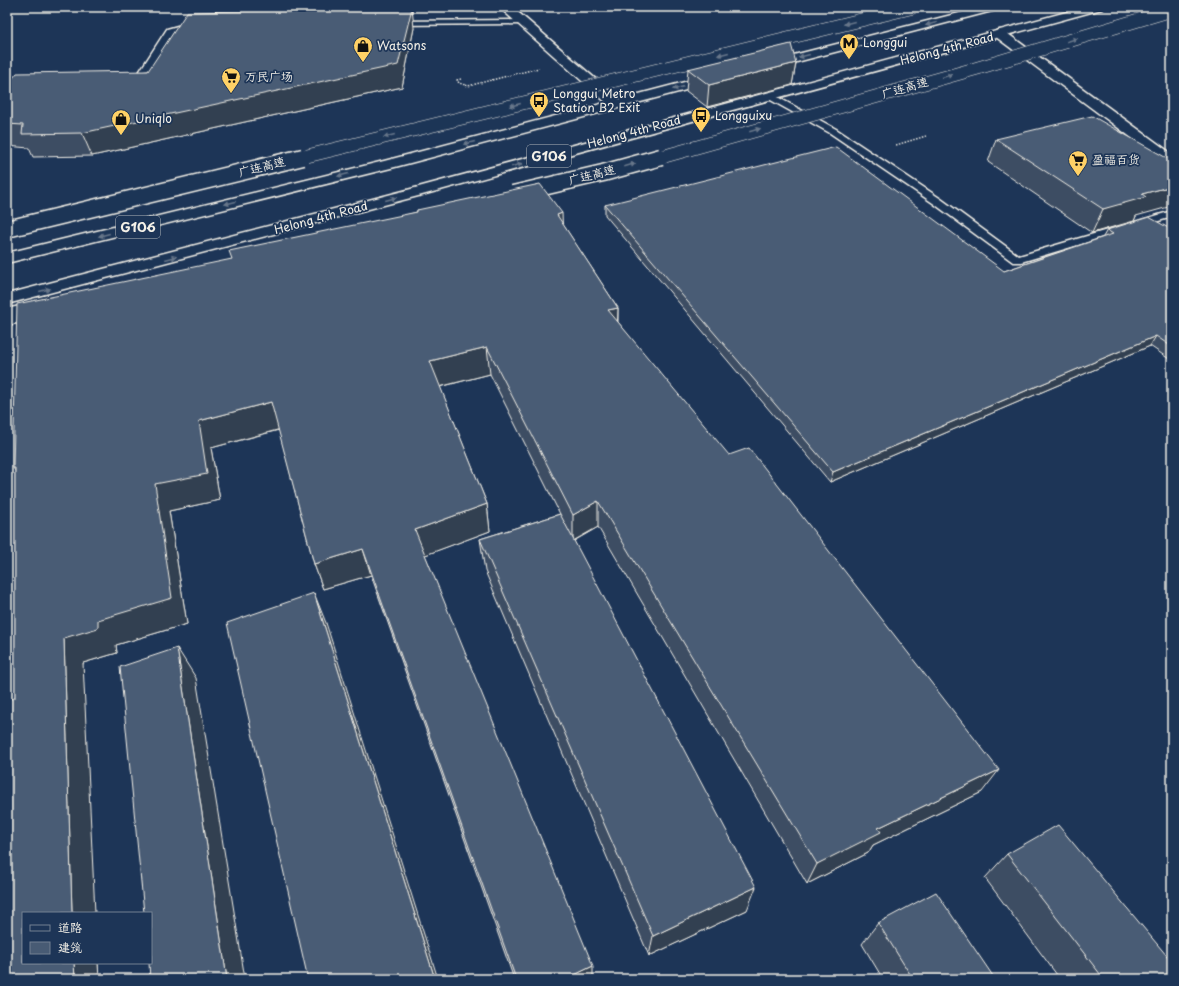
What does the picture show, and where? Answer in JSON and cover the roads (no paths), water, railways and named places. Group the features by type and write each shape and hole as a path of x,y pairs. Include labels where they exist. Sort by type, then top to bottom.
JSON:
{"main road":[{"path":"505,7 614,103"},
{"name":"广连高速","path":"7,229 914,7"},
{"name":"Helong 4th Road","path":"752,69 996,7"},
{"name":"Helong 4th Road","path":"7,299 165,260 1098,7"},
{"name":"广连高速","path":"502,197 610,170 978,68 1172,10"},
{"path":"1000,34 1172,161"},
{"name":"G106","path":"7,258 105,235 486,139 614,103 729,75"},
{"path":"7,318 61,304"}],"lane":[{"path":"386,23 522,22"},
{"path":"123,81 139,80 170,31 188,25 204,25"},
{"path":"770,96 833,131 937,201 1017,260 1172,214"}],"place":[{"name":"Longgui","path":"849,60"},
{"name":"Watsons","path":"363,63"},
{"name":"万民广场","path":"231,94"},
{"name":"Longgui Metro Station B2 Exit","path":"539,118"},
{"name":"Longguixu","path":"701,133"},
{"name":"Uniqlo","path":"121,136"},
{"name":"盈福百货","path":"1078,177"}]}
